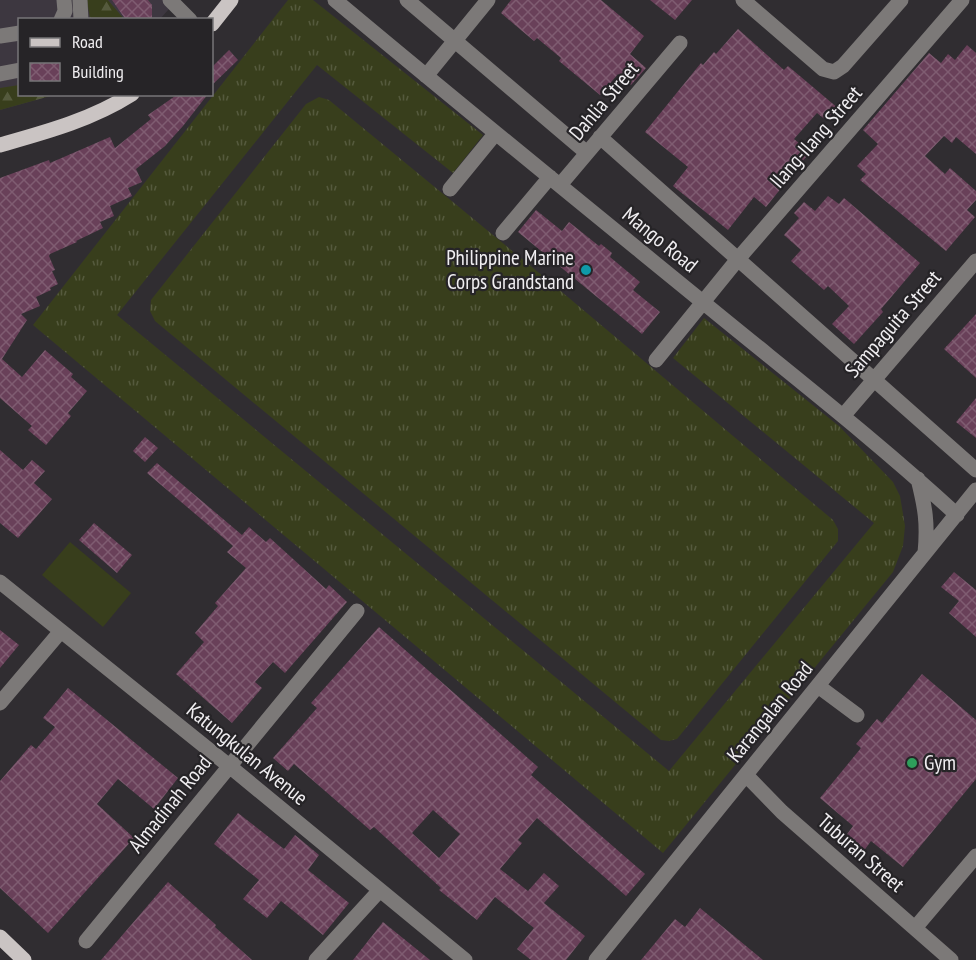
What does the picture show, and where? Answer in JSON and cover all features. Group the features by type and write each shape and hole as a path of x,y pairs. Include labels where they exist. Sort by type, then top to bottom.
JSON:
{"main road":[{"path":"213,23 231,0"},
{"path":"0,145 69,125 106,109 129,96"},
{"path":"0,937 24,960"}],"street":[{"path":"62,18 65,11 64,0"},
{"path":"80,0 81,18"},
{"path":"170,0 188,18"},
{"name":"Mango Road","path":"334,0 918,479 966,510"},
{"path":"407,0 587,153"},
{"path":"426,76 488,0"},
{"path":"743,0 823,69 834,72 843,66 901,0"},
{"name":"Ilang-Ilang Street","path":"656,360 738,259 962,0"},
{"path":"0,36 18,33"},
{"name":"Dahlia Street","path":"503,233 587,153 680,43"},
{"path":"0,74 18,70"},
{"path":"450,189 495,134"},
{"path":"600,137 976,470"},
{"name":"Sampaguita Street","path":"843,416 976,261"},
{"path":"918,479 926,519 925,553"},
{"name":"Karangalan Road","path":"596,960 925,553 966,510 976,490"},
{"name":"Katungkulan Avenue","path":"0,583 228,765 465,960"},
{"name":"Almadinah Road","path":"86,941 228,765 357,611"},
{"path":"0,703 61,631"},
{"path":"818,687 857,715"},
{"name":"Tuburan Street","path":"746,775 782,812 951,960"},
{"path":"915,928 976,856"},
{"path":"316,960 380,890"}],"shaded area":[{"path":"0,0 177,0 161,18 18,18 18,96 50,96 0,110"}],"green space":[{"path":"87,0 108,0 123,18 90,18"},
{"path":"288,0 313,0 483,135 453,173 317,65 117,315 669,771 874,523 673,358 704,318 839,426 893,482 900,496 905,526 903,546 893,572 663,853 33,325"},
{"path":"18,85 18,96 50,96 0,110 0,88"},
{"path":"319,97 329,100 833,520 838,529 838,541 677,739 661,740 155,321 150,311 151,300 306,104"},
{"path":"70,542 131,593 103,627 42,575"}],"building":[{"path":"112,0 148,0 152,5 152,18 125,18"},
{"path":"511,0 601,0 644,36 630,54 646,68 631,85 618,74 600,95 559,61 561,58 537,38 534,41 501,13"},
{"path":"650,0 692,0 675,20"},
{"path":"738,29 784,70 788,66 839,109 827,121 817,113 794,139 810,152 766,207 754,197 728,230 673,186 688,167 645,132 701,63 703,65 714,52 716,54"},
{"path":"967,45 976,53 976,154 956,137 952,143 944,136 925,156 945,174 950,168 976,191 976,200 967,210 975,217 946,251 860,180 866,174 857,166 878,144 863,130 929,53 941,63 948,54 955,60"},
{"path":"229,50 238,60 213,84 213,66"},
{"path":"175,96 206,96 165,146 136,169 142,182 128,188 132,196 110,206 114,216 100,222 103,228 50,254 55,270 52,271 58,284 36,297 40,306 21,314 27,320 2,359 22,377 45,350 73,374 71,377 87,391 68,413 71,416 46,445 28,430 32,426 0,398 0,178 49,160 50,163 110,137 115,148 151,119 148,115"},
{"path":"828,196 839,204 844,198 920,263 881,309 883,312 854,344 832,324 849,306 828,286 824,290 791,261 801,250 784,235 799,218 794,213 804,202 815,211"},
{"name":"Philippine Marine Corps Grandstand","path":"536,210 562,231 569,222 599,246 601,244 612,253 610,257 640,282 633,290 660,312 642,334 518,232"},
{"path":"976,314 976,378 944,349"},
{"path":"976,398 976,438 956,422"},
{"path":"145,437 158,448 145,462 133,451"},
{"path":"0,450 23,470 32,460 45,471 34,483 52,499 18,538 0,523"},
{"path":"157,463 242,535 249,527 266,542 270,538 326,589 329,585 347,602 285,673 273,662 255,682 262,688 232,723 176,674 204,642 195,633 218,606 215,603 246,568 227,552 233,546 147,473"},
{"path":"94,523 132,555 117,573 79,540"},
{"path":"954,572 976,590 976,637 949,613 959,601 941,587"},
{"path":"379,627 538,767 531,775 645,874 626,896 537,818 518,840 522,843 500,869 528,891 544,873 559,886 544,903 585,936 566,960 531,960 517,949 534,928 495,897 477,920 439,890 441,888 374,827 370,830 294,764 288,771 273,758 317,708 311,703","holes":["433,810 460,834 439,858 412,833"]},
{"path":"0,630 19,645 0,668"},
{"name":"Gym","path":"922,674 976,720 976,779 903,867 871,841 863,852 845,837 853,826 820,798 861,748 856,744 877,719 882,723"},
{"path":"68,688 178,778 154,809 118,779 97,804 134,838 48,933 0,888 0,781 31,745 36,749 55,727 43,718"},
{"path":"238,813 284,849 295,835 319,855 308,870 349,903 323,935 281,901 267,918 243,899 259,880 214,844"},
{"path":"168,882 216,925 215,927 252,960 101,960"},
{"path":"700,908 763,960 641,960 675,919 685,927"},
{"path":"383,922 430,960 353,960"}],"place":[{"name":"Philippine Marine Corps Grandstand","path":"586,270"},
{"name":"Gym","path":"912,763"}]}
